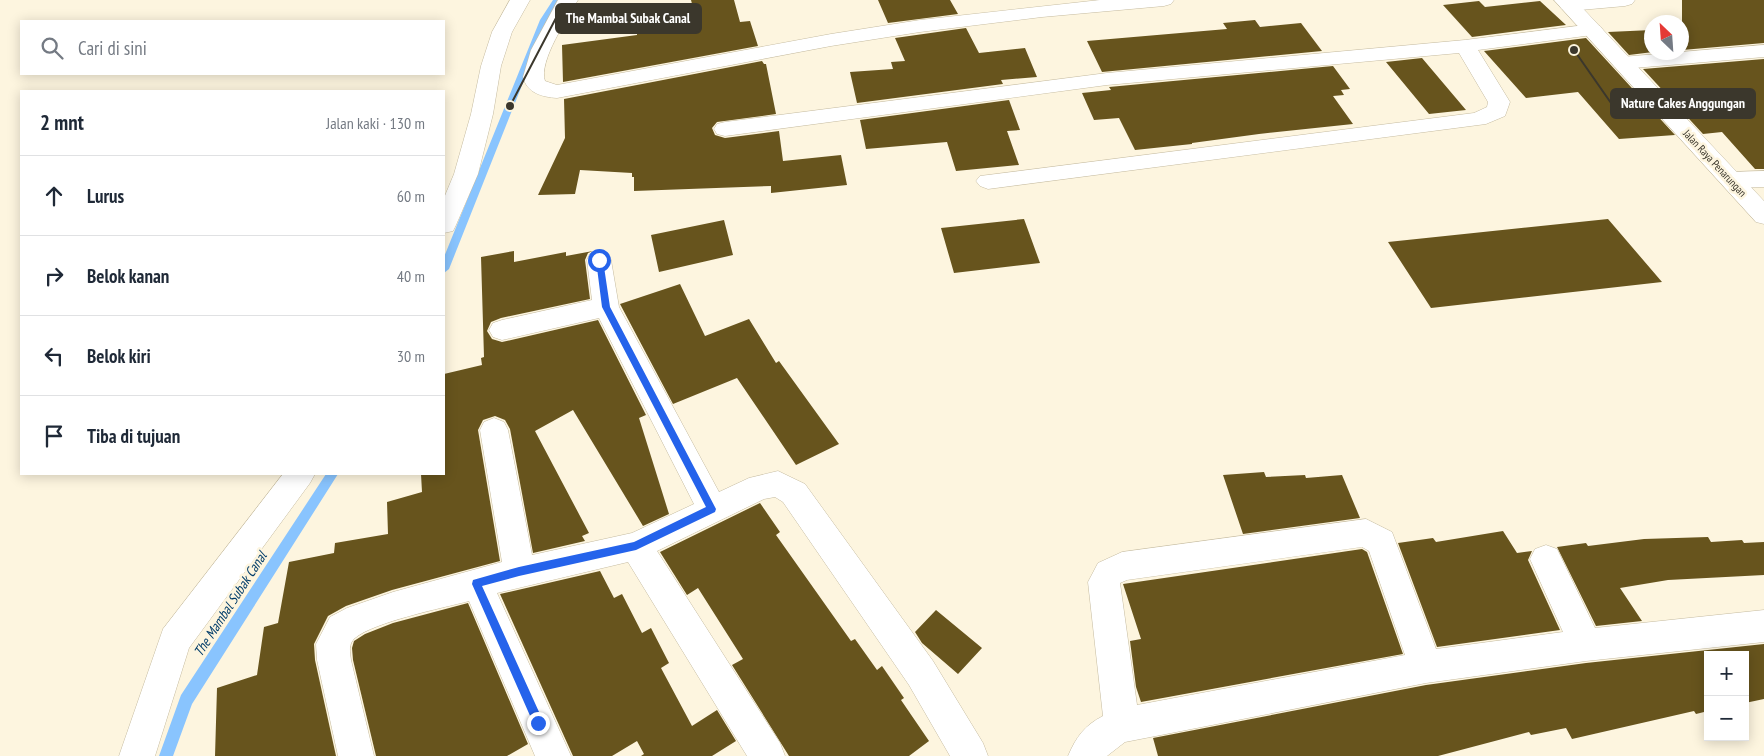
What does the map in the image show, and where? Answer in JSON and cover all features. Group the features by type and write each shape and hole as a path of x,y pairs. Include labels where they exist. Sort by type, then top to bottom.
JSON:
{"street":[{"path":"445,223 466,174 482,114 491,66 502,32 520,0"},
{"path":"568,0 544,43 533,77 536,83 550,91 566,91 799,46 919,26 1024,13 1164,0"},
{"path":"1567,2 1625,0"},
{"name":"Jalan Raya Penarungan","path":"1567,2 1764,216"},
{"path":"725,129 1107,79 1465,46 1592,30"},
{"path":"988,181 1478,119 1498,110 1499,102 1465,46"},
{"path":"1622,62 1764,51"},
{"path":"1731,180 1764,179"},
{"path":"599,260 606,307 712,509"},
{"path":"502,330 606,307"},
{"path":"494,430 519,572"},
{"path":"137,756 175,640 299,475"},
{"path":"356,756 334,660 333,644 342,628 359,619 393,607 519,572 636,546 760,487 778,484 794,493 920,673 970,756"},
{"path":"1122,725 1104,582 1109,573 1122,566 1366,533 1376,538 1383,547 1426,667"},
{"path":"636,546 767,756"},
{"path":"1546,559 1586,645"},
{"path":"476,584 553,756"},
{"path":"1086,756 1092,743 1107,732 1122,725 1426,667 1586,645 1764,626"}],"building":[{"path":"691,0 734,0 740,22 750,21 758,46 563,82 562,45 637,35 637,31 697,23"},
{"path":"878,0 950,0 958,14 888,23"},
{"path":"1682,0 1764,0 1764,43 1689,49 1689,15 1682,15"},
{"path":"1479,1 1485,7 1540,1 1566,25 1472,37 1443,5"},
{"path":"1255,20 1260,27 1301,23 1322,51 1102,72 1087,41 1227,29 1223,23"},
{"path":"966,28 979,53 1025,48 1037,77 1001,80 1003,84 857,103 850,72 893,69 891,62 905,61 895,38"},
{"path":"1644,30 1644,53 1629,55 1608,32"},
{"path":"1586,38 1675,135 1619,139 1578,92 1526,98 1484,51"},
{"path":"1422,58 1466,110 1429,114 1386,62"},
{"path":"1764,59 1764,169 1755,169 1722,132 1703,134 1643,69"},
{"path":"762,61 766,64 776,114 717,122 712,128 715,135 725,138 779,131 783,161 841,155 847,185 771,193 771,186 634,191 634,177 632,177 632,173 580,170 575,194 538,195 565,138 564,99"},
{"path":"1333,66 1350,89 1341,90 1344,95 1333,96 1353,124 1259,134 1192,144 1135,150 1119,118 1094,120 1082,93 1111,90 1109,87"},
{"path":"1009,100 1020,130 1007,131 1019,165 956,171 947,142 866,149 860,120"},
{"path":"1024,219 1040,263 954,273 941,228"},
{"path":"1608,219 1662,282 1431,308 1388,242"},
{"path":"724,220 733,255 659,272 651,235"},
{"path":"514,251 514,262 566,252 566,256 593,251 588,253 585,260 590,299 501,318 491,322 487,331 492,339 502,342 598,320 646,415 639,418 669,514 643,526 573,410 535,431 589,533 582,536 585,541 533,553 510,429 505,420 495,416 483,420 478,430 500,561 392,590 346,606 328,616 314,644 315,660 336,756 215,756 217,688 257,675 264,627 278,623 289,562 334,553 335,543 388,534 387,502 422,492 421,475 445,475 445,374 482,365 481,358 484,357 481,257"},
{"path":"680,284 705,336 749,319 776,363 779,361 839,444 796,465 737,378 673,404 620,304"},
{"path":"1264,472 1266,477 1305,475 1306,478 1342,475 1360,518 1243,534 1223,475"},
{"path":"760,503 780,532 776,535 851,641 855,639 877,670 882,666 904,698 901,700 929,741 909,756 789,756 732,665 743,659 698,588 687,595 660,552"},
{"path":"1503,531 1517,553 1532,551 1528,560 1560,630 1437,647 1398,543 1433,538 1436,542"},
{"path":"1708,537 1711,542 1742,540 1744,543 1764,542 1764,575 1668,580 1620,588 1642,621 1596,626 1557,547 1586,543 1588,546 1644,539"},
{"path":"1362,549 1367,552 1403,654 1141,702 1136,687 1130,641 1141,639 1123,584"},
{"path":"600,571 614,598 622,594 642,633 651,628 669,663 661,668 692,726 717,710 736,741 712,756 641,756 644,754 637,741 612,756 573,756 500,594"},
{"path":"468,603 528,744 507,756 376,756 353,660 352,648 354,641 365,634 393,623"},
{"path":"936,610 982,648 958,674 922,643 915,632"},
{"path":"1764,644 1764,699 1749,702 1749,651 1704,651 1704,712 1696,714 1694,711 1572,739 1566,728 1531,735 1529,732 1438,756 1158,756 1153,738 1426,685 1586,663"}],"waterway":[{"name":"The Mambal Subak Canal","path":"445,267 544,20 557,0"},
{"name":"The Mambal Subak Canal","path":"166,756 186,700 331,475"}],"place":[{"name":"Nature Cakes Anggungan","path":"1574,50"},
{"name":"The Mambal Subak Canal","path":"510,106"}],"route":[{"path":"538,723 476,584 519,572 636,546 712,509 606,307 599,260"}]}
